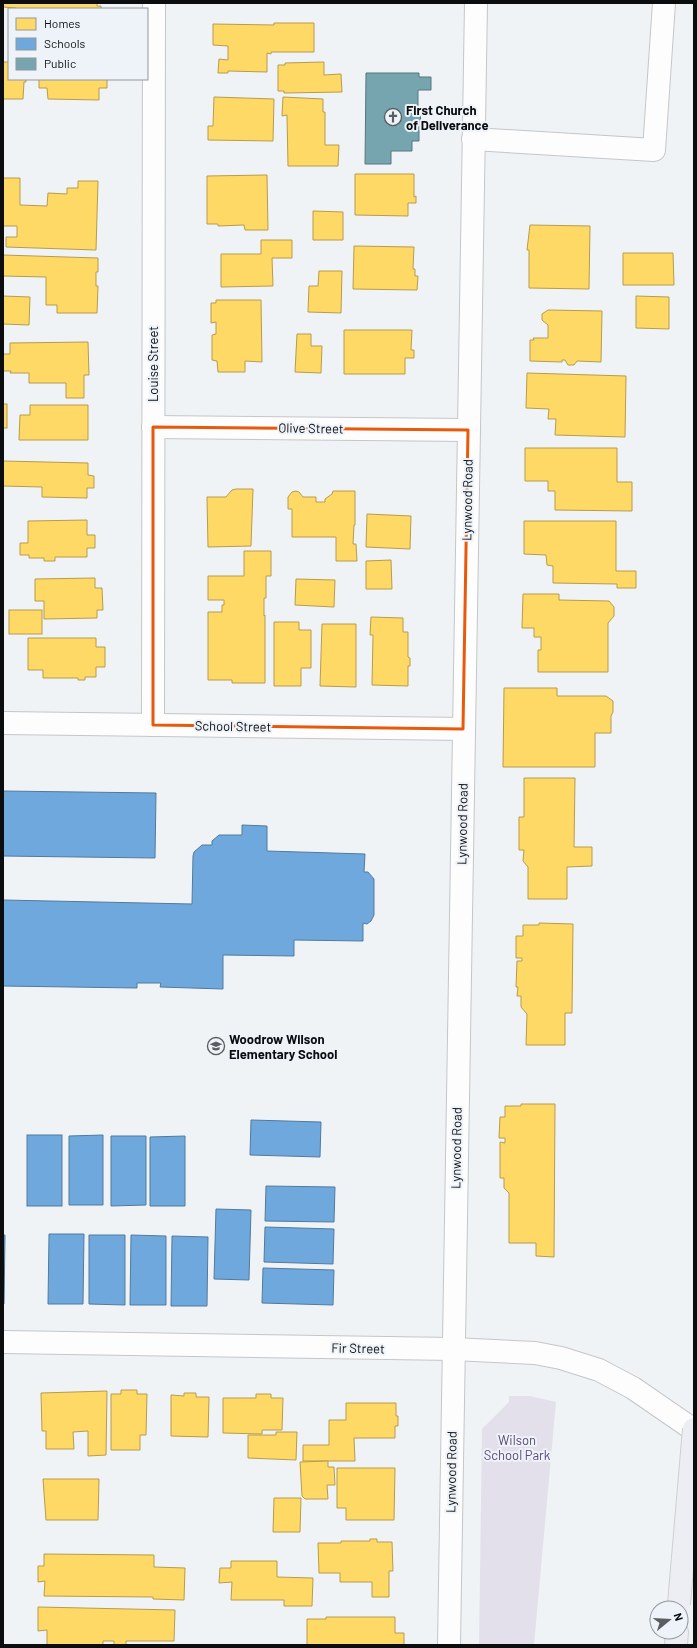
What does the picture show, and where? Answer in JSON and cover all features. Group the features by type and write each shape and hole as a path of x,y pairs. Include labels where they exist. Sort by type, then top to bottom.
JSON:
{"highway":[{"path":"680,1600 694,1430"}],"street":[{"name":"Louise Street","path":"153,725 154,3"},
{"name":"Lynwood Road","path":"449,1645 476,3"},
{"path":"473,139 654,150 664,3"},
{"name":"Olive Street","path":"153,427 468,430"},
{"name":"School Street","path":"3,723 463,729"},
{"name":"Fir Street","path":"3,1342 453,1349 535,1353 561,1358 599,1370 633,1388 694,1430"}],"highlighted area":[{"path":"153,427 468,430 463,729 153,725"}],"green space":[{"name":"Wilson School Park","path":"509,1396 530,1396 556,1402 534,1645 479,1645 482,1429 509,1402"}],"building: Homes":[{"path":"3,3 97,3 97,6 101,6 101,8 16,8 3,7"},
{"path":"274,23 314,23 314,52 267,53 267,72 228,71 228,73 218,73 219,59 228,60 228,46 213,45 213,24 274,25"},
{"path":"3,62 8,62 8,80 26,80 26,82 24,82 23,99 3,99"},
{"path":"324,62 324,75 341,74 342,92 284,93 284,91 278,91 278,65 285,65 285,63"},
{"path":"39,80 107,80 107,88 99,88 99,100 48,99 47,88 39,88"},
{"path":"214,97 274,99 273,141 208,140 208,126 213,126"},
{"path":"283,97 323,99 323,112 325,112 325,145 339,145 338,166 288,166 287,115 282,116"},
{"path":"355,174 414,174 414,197 416,196 416,203 408,203 408,216 355,215"},
{"path":"267,175 268,230 245,230 244,225 218,226 218,224 207,224 207,176"},
{"path":"3,178 20,178 20,205 47,206 48,193 67,194 67,188 78,188 78,181 98,181 96,250 6,247 6,237 17,237 17,226 3,226"},
{"path":"313,211 343,212 343,240 313,240"},
{"path":"530,225 590,226 589,289 529,288 529,250 527,250"},
{"path":"261,240 292,240 292,258 272,258 273,286 221,287 221,254 261,254"},
{"path":"354,246 414,247 413,269 415,269 415,276 418,276 417,290 353,289"},
{"path":"623,253 673,253 674,285 623,285"},
{"path":"3,255 98,258 98,272 96,272 96,286 98,286 97,313 57,313 57,305 46,305 46,277 3,276"},
{"path":"319,271 342,271 341,313 308,312 309,286 318,286"},
{"path":"3,296 30,297 29,325 3,324"},
{"path":"636,296 669,297 669,329 636,328"},
{"path":"216,300 261,300 262,362 245,361 245,372 218,372 217,361 212,360 212,335 216,334 216,322 211,323 211,303 216,303"},
{"path":"548,310 602,311 601,362 577,361 574,365 568,365 565,360 562,360 562,362 530,361 530,340 534,340 533,338 548,338 548,325 542,320 542,314"},
{"path":"344,330 412,330 411,350 414,350 414,358 405,358 405,374 344,374"},
{"path":"297,334 311,334 311,346 322,346 321,373 295,372"},
{"path":"88,342 89,375 84,375 84,398 66,398 66,383 29,383 29,373 10,373 11,371 3,371 3,354 10,354 10,343"},
{"path":"527,373 626,376 625,437 555,435 556,419 548,419 549,409 526,408"},
{"path":"3,404 7,404 7,428 3,428"},
{"path":"30,405 88,405 88,440 19,440 20,415 30,415"},
{"path":"525,448 617,448 617,482 632,482 632,511 555,510 555,491 548,491 548,481 525,481"},
{"path":"3,461 88,463 88,475 94,476 94,488 87,488 87,498 42,497 42,487 3,486"},
{"path":"253,489 251,546 208,547 207,497 226,497 232,490"},
{"path":"296,491 303,497 316,497 316,502 325,502 325,499 332,494 333,491 355,491 355,525 353,544 356,544 357,561 336,561 336,537 292,537 292,509 288,509 288,497 292,492"},
{"path":"367,514 411,516 410,549 366,547"},
{"path":"87,520 87,535 95,535 95,548 87,548 87,557 55,557 55,561 44,561 44,558 29,558 29,555 20,555 20,543 28,543 28,521"},
{"path":"524,521 616,521 616,571 636,571 636,588 617,588 617,584 553,583 553,566 547,565 546,555 524,554"},
{"path":"244,551 271,551 271,576 266,576 266,598 264,598 265,683 232,683 232,680 208,680 208,612 222,612 224,600 208,600 208,576 244,576"},
{"path":"391,560 392,589 366,589 366,561"},
{"path":"95,578 95,588 102,588 103,610 97,610 97,618 44,619 44,601 35,601 35,579"},
{"path":"296,579 335,580 334,607 295,605"},
{"path":"523,594 559,594 559,600 609,601 614,607 614,616 608,623 608,672 538,672 538,650 541,650 541,637 534,637 534,628 522,628"},
{"path":"9,610 42,610 42,634 9,634"},
{"path":"371,617 403,618 403,632 408,632 408,657 410,658 410,666 408,666 408,686 372,685 373,635 370,635"},
{"path":"274,622 299,622 299,630 311,630 311,668 301,668 301,686 274,686"},
{"path":"322,624 356,624 356,687 320,686"},
{"path":"28,638 96,638 96,647 105,647 105,667 96,667 96,677 85,677 85,680 78,680 78,678 43,678 43,670 28,670"},
{"path":"504,688 557,688 557,696 606,696 613,701 611,733 595,733 595,767 503,767"},
{"path":"524,778 575,778 574,847 592,847 592,866 567,867 567,899 528,899 528,867 523,861 524,850 519,850 519,817 524,817"},
{"path":"539,923 573,924 572,1013 565,1013 565,1045 526,1045 527,1014 521,1007 521,996 517,996 518,987 516,987 517,961 522,961 522,958 516,958 516,936 523,936 523,925 539,925"},
{"path":"521,1104 555,1104 554,1257 536,1256 536,1243 509,1243 509,1193 504,1188 504,1178 500,1178 500,1142 505,1143 505,1138 499,1138 500,1117 505,1117 505,1106 521,1106"},
{"path":"121,1390 137,1390 137,1394 147,1394 146,1435 140,1435 140,1450 111,1450 111,1394 121,1394"},
{"path":"107,1391 106,1455 88,1456 88,1431 73,1432 74,1449 46,1449 46,1431 42,1431 41,1393"},
{"path":"184,1393 196,1393 196,1397 209,1397 208,1437 171,1436 171,1395 184,1396"},
{"path":"256,1394 271,1394 271,1398 283,1398 282,1430 262,1430 262,1434 223,1433 223,1398 256,1398"},
{"path":"346,1403 396,1403 398,1426 395,1426 395,1438 354,1438 355,1461 303,1461 303,1445 329,1445 329,1420 346,1420"},
{"path":"276,1432 297,1432 296,1460 248,1458 248,1435 276,1435"},
{"path":"328,1461 328,1467 334,1467 335,1485 327,1485 328,1499 305,1499 302,1496 300,1462"},
{"path":"337,1468 395,1468 394,1520 346,1520 346,1508 337,1508"},
{"path":"43,1479 99,1479 98,1520 46,1520"},
{"path":"274,1498 301,1498 300,1532 273,1532"},
{"path":"370,1539 377,1539 377,1542 392,1542 393,1571 389,1571 389,1597 372,1597 372,1582 340,1582 340,1573 319,1573 318,1543 370,1541"},
{"path":"44,1554 154,1555 154,1567 185,1568 184,1600 153,1599 153,1597 44,1596 45,1581 38,1582 38,1566 44,1566"},
{"path":"231,1561 277,1561 277,1577 313,1578 312,1606 284,1606 284,1600 231,1600 232,1582 219,1583 220,1568 231,1568"},
{"path":"38,1607 175,1610 174,1641 126,1641 126,1645 114,1645 114,1641 103,1641 103,1645 47,1645 47,1630 38,1631"},
{"path":"326,1617 395,1617 395,1633 404,1633 404,1645 307,1645 307,1619 326,1619"}],"building: Schools":[{"path":"3,791 156,793 155,858 3,856"},
{"path":"242,825 267,826 267,851 365,854 364,872 368,872 374,879 374,915 371,921 367,924 363,923 363,941 294,940 294,956 223,955 223,989 160,987 161,983 137,983 137,988 3,986 3,900 192,904 194,852 202,845 212,845 212,841 219,835 242,835"},
{"path":"251,1120 321,1122 320,1157 250,1155"},
{"path":"27,1135 62,1135 62,1206 27,1206"},
{"path":"103,1135 103,1205 69,1205 69,1136"},
{"path":"111,1136 146,1136 146,1205 111,1206"},
{"path":"185,1136 185,1206 150,1206 150,1137"},
{"path":"266,1186 335,1187 334,1222 265,1221"},
{"path":"216,1209 251,1210 249,1280 214,1279"},
{"path":"265,1227 334,1229 333,1264 264,1262"},
{"path":"49,1234 84,1234 83,1304 48,1304"},
{"path":"3,1235 5,1235 4,1304 3,1304"},
{"path":"89,1235 125,1235 125,1305 89,1304"},
{"path":"131,1235 166,1236 166,1305 130,1305"},
{"path":"172,1236 208,1237 207,1306 171,1306"},
{"path":"263,1268 334,1270 333,1305 262,1303"}],"building: Public":[{"name":"First Church of Deliverance","path":"366,73 419,73 419,77 431,77 431,90 418,90 418,110 420,110 421,124 419,124 419,141 412,141 412,151 391,151 391,164 365,164"}],"place":[{"name":"First Church of Deliverance","path":"393,117"},
{"name":"Woodrow Wilson Elementary School","path":"216,1046"}]}
